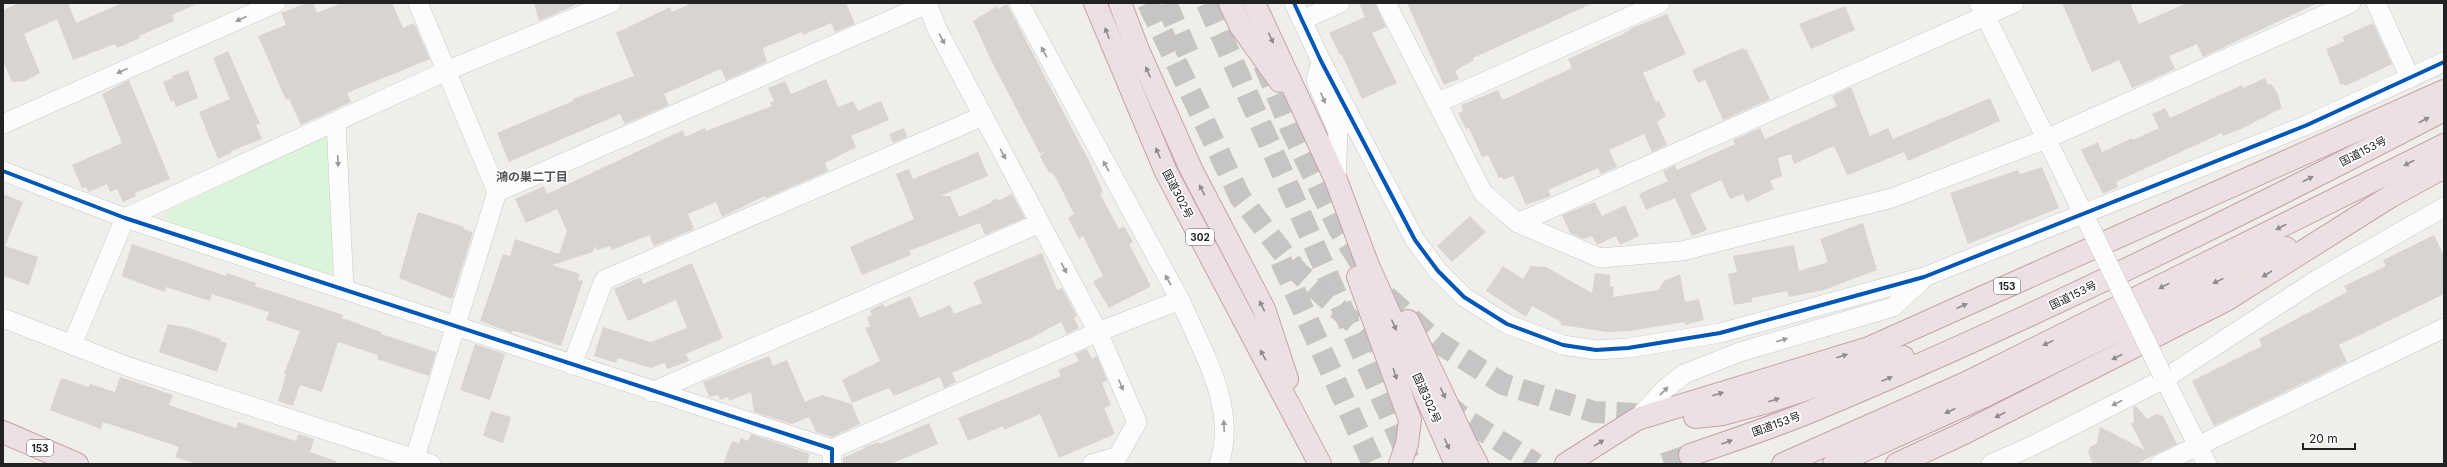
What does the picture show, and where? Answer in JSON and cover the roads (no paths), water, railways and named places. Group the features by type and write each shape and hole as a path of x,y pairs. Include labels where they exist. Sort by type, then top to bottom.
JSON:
{"highway":[{"name":"国道302号","path":"1095,3 1166,172 1320,464"},
{"path":"1120,3 1138,50 1191,169 1264,310 1306,435"},
{"path":"1230,3 1240,24 1313,128"},
{"name":"国道302号","path":"1254,3 1338,185 1367,263 1456,464"},
{"name":"153","path":"1566,464 1637,419 1869,348 2444,91"},
{"name":"国道153号","path":"1690,455 1817,409 2024,319 2278,195 2444,110"},
{"path":"1783,464 1966,383 2444,145"},
{"path":"1897,464 1964,433 2226,300 2391,196 2444,166"},
{"path":"1338,185 1349,254 1410,420 1407,444 1400,464"},
{"path":"1695,417 1724,414 1764,403 1898,360 1992,320 2214,214 2278,195"},
{"path":"1834,464 1982,397 2391,196"},
{"path":"1367,263 1398,298 1465,442 1477,464"},
{"name":"153","path":"3,432 76,464"}],"street":[{"path":"3,124 276,3"},
{"path":"3,318 136,369 419,462 456,327 497,192 418,3"},
{"path":"72,345 125,218 446,72 611,3"},
{"path":"497,192 927,3 937,29 1098,332 1137,422 1118,456 1092,464"},
{"path":"1019,3 1180,300 1223,401 1225,447 1219,464"},
{"path":"1294,3 1321,61 1415,240 1438,271 1464,297 1507,324 1563,345 1596,350 1628,348 1720,333 1924,278 2086,219 2307,125 2444,62"},
{"path":"1302,20 1340,3"},
{"path":"1386,3 1483,193 1518,223 1600,258 1682,251 1892,198 2046,138 2350,3"},
{"path":"1437,103 1660,3"},
{"path":"1518,223 1982,9 2014,3"},
{"path":"2376,3 2410,78"},
{"path":"1982,9 2207,464"},
{"path":"1321,61 1316,81 1338,132 1338,185"},
{"path":"572,365 604,280 983,116"},
{"path":"336,122 344,289"},
{"path":"3,171 125,218 344,289 652,392 832,457 1098,332 1180,300"},
{"path":"1990,464 2034,445 2163,376 2318,279 2444,207"},
{"path":"652,392 1040,224"},
{"path":"1637,419 1665,389 1684,374 1740,352 1893,307 1924,278"},
{"path":"2160,464 2444,328"}],"tunnel":[{"path":"1148,3 1240,197 1297,271 1391,357"},
{"path":"1166,3 1190,58"},
{"path":"1207,3 1409,459"},
{"path":"1264,64 1290,127 1339,229 1375,286 1436,341 1503,384 1594,412 1656,415"},
{"path":"1281,261 1373,464"},
{"path":"1444,402 1463,418 1536,464"},
{"path":"1664,464 1690,455"}],"district":[{"name":"鴻の巣二丁目","path":"532,176"}]}
